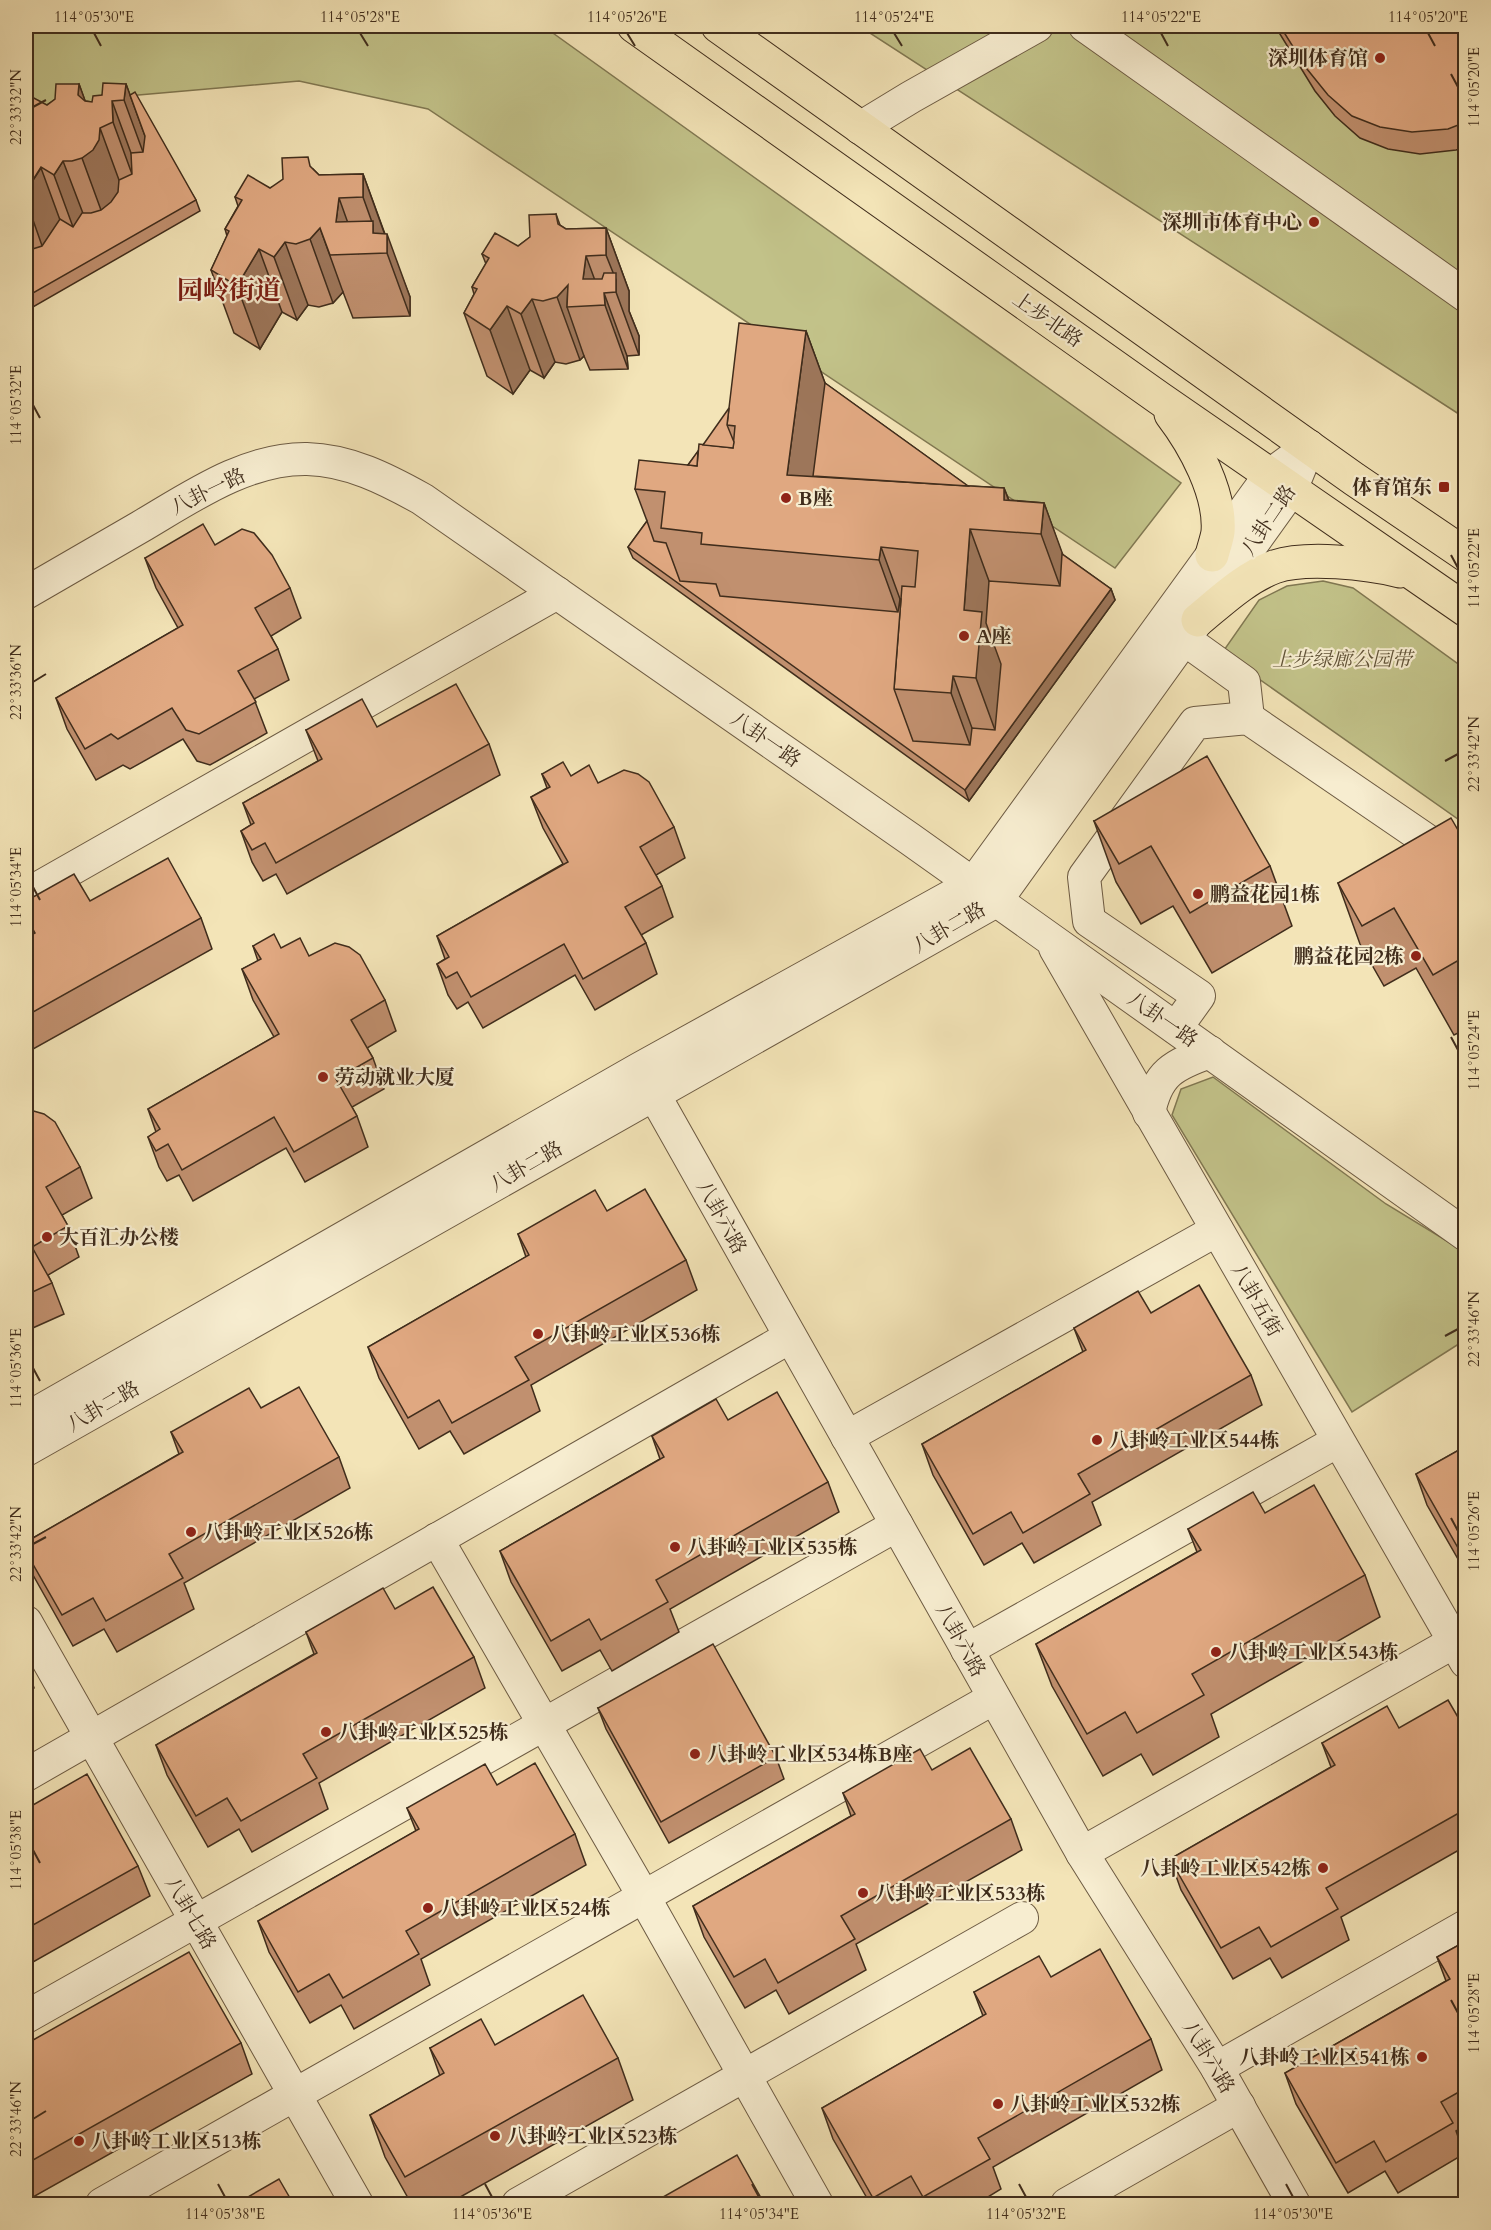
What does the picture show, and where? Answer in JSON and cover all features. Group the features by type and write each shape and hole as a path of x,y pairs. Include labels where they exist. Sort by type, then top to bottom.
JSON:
{"main road":[{"name":"上步北路","path":"634,26 1280,483 1466,610"},
{"path":"718,26 1466,555"},
{"path":"1159,398 1194,449 1211,490 1217,513 1218,532 1212,555"},
{"path":"1191,630 1240,586 1276,567 1292,563 1349,563 1376,565 1413,574"}],"street":[{"path":"860,128 1037,26"},
{"path":"1085,26 1466,296"},
{"name":"八卦二路","path":"985,892 1212,555 1280,483 1309,446"},
{"name":"八卦一路","path":"26,593 233,475 269,464 307,459 343,464 384,478 422,499 985,892 1466,1235"},
{"name":"八卦二路","path":"26,1419 646,1081 985,892 1191,630 1280,483"},
{"path":"26,896 557,593"},
{"path":"1191,630 1244,682 1248,718"},
{"path":"1176,1028 1199,996 1089,921 1084,877 1195,723 1248,718 1466,867"},
{"name":"八卦五街","path":"1049,938 1460,1652"},
{"path":"1149,1113 1154,1091 1166,1074 1185,1061 1210,1052"},
{"name":"八卦二路","path":"26,1450 646,1081"},
{"name":"八卦六路","path":"646,1081 1082,1853 1217,2068 1294,2205"},
{"path":"847,1437 1217,1230"},
{"path":"26,1775 790,1337"},
{"path":"967,1650 1338,1441"},
{"path":"26,2017 897,1525"},
{"path":"437,1539 644,1897 817,2205"},
{"name":"八卦七路","path":"26,1622 357,2205"},
{"path":"1082,1853 1460,1652"},
{"path":"102,2205 994,1698"},
{"path":"518,2205 1022,1918"},
{"path":"1217,2068 1466,1926"},
{"path":"1067,2205 1239,2106"}],"green space":[{"path":"26,26 543,26 1181,483 1115,568 428,109 299,81 104,98 26,143"},
{"name":"深圳市体育中心","path":"859,26 1465,26 1465,418"},
{"name":"上步绿廊公园带","path":"1323,581 1353,588 1465,669 1465,824 1222,653 1259,600 1287,586"},
{"path":"1213,1077 1386,1204 1465,1252 1465,1340 1352,1412 1172,1115 1181,1089"}],"building":[{"name":"深圳体育馆","path":"1280,26 1466,26 1466,122 1448,129 1412,132 1380,127 1352,116 1328,95 1307,69"},
{"path":"103,83 126,84 124,100 112,101 113,122 100,128 99,140 93,150 82,158 63,161 54,175 41,167 26,191 26,109 32,97 47,105 55,99 56,84 79,84 78,95 85,101 92,102 93,96 102,95"},
{"path":"135,92 196,200 26,297 26,251 42,246 60,219 73,227 82,213 101,210 118,192 119,180 132,174 131,153 143,152 145,136 130,95"},
{"path":"308,157 310,166 319,175 363,174 363,197 339,198 336,222 373,221 373,233 387,234 387,253 330,255 320,228 310,239 296,244 285,242 274,257 259,249 237,286 211,270 229,231 225,229 242,200 235,197 248,175 270,188 283,179 282,158"},
{"path":"556,214 558,224 566,229 606,228 606,255 586,256 583,279 602,279 604,273 616,273 616,292 604,293 605,305 567,307 568,285 557,297 543,301 532,299 521,314 507,306 490,330 464,313 477,289 472,287 489,258 482,254 495,233 518,246 530,237 529,215"},
{"path":"739,323 806,331 787,475 1004,488 1004,500 1044,503 1041,534 970,529 964,610 982,612 976,678 953,676 951,693 894,689 902,586 915,587 918,551 881,547 879,560 701,544 702,533 661,528 665,492 635,489 639,460 697,466 699,444 733,448 735,426 727,425"},
{"path":"825,383 968,486 813,476"},
{"path":"729,408 727,425 734,442 733,448 703,445"},
{"path":"698,451 697,466 688,465"},
{"path":"647,521 654,541 666,543 680,581 716,584 720,596 898,612 901,599 894,689 913,741 970,745 972,728 995,730 1001,664 986,623 989,581 1060,586 1062,554 1111,589 965,790 628,547"},
{"path":"203,524 215,545 242,529 254,533 272,555 290,588 255,608 278,649 238,671 256,702 199,734 186,730 172,708 118,739 111,734 85,749 56,698 183,625 145,558"},
{"path":"456,684 489,744 276,863 265,843 252,850 241,831 254,823 243,803 322,759 306,730 362,699 377,727"},
{"path":"1207,756 1270,866 1190,913 1151,846 1119,864 1094,821"},
{"path":"563,762 571,776 589,765 598,783 624,770 638,774 649,782 674,827 640,847 662,886 625,907 646,943 583,979 564,944 471,997 457,972 446,978 437,964 449,957 437,936 568,862 531,797 550,787 542,774"},
{"path":"1451,818 1466,844 1466,956 1433,975 1394,908 1362,926 1338,883"},
{"path":"168,858 201,918 26,1016 26,938 35,933 26,917 26,901 74,874 90,901"},
{"name":"劳动就业大厦","path":"274,934 281,948 300,938 309,956 335,943 349,947 360,955 385,1000 351,1020 373,1058 336,1079 357,1116 294,1152 274,1117 182,1170 168,1144 156,1151 148,1137 160,1129 148,1109 279,1034 242,969 261,959 253,946"},
{"path":"30,1110 44,1114 55,1122 80,1167 46,1187 68,1226 32,1247 52,1283 26,1295 26,1113"},
{"name":"八卦岭工业区536栋","path":"645,1189 686,1260 515,1357 529,1380 452,1423 439,1400 408,1418 368,1347 529,1255 518,1234 595,1190 607,1211"},
{"name":"八卦岭工业区544栋","path":"1199,1285 1251,1375 1078,1474 1090,1494 1023,1533 1011,1512 973,1534 922,1444 1086,1350 1074,1328 1138,1291 1151,1313"},
{"name":"八卦岭工业区526栋","path":"299,1387 339,1457 169,1554 183,1578 106,1621 93,1598 62,1615 26,1552 26,1542 183,1452 171,1432 249,1388 261,1408"},
{"name":"八卦岭工业区535栋","path":"777,1392 828,1482 656,1580 668,1602 601,1640 589,1619 551,1641 500,1551 664,1457 652,1436 716,1399 728,1420"},
{"path":"1466,1446 1466,1562 1416,1474"},
{"name":"八卦岭工业区543栋","path":"1314,1485 1365,1575 1192,1674 1204,1695 1137,1733 1125,1712 1087,1734 1036,1644 1201,1550 1188,1529 1253,1492 1265,1513"},
{"name":"八卦岭工业区525栋","path":"433,1587 474,1657 303,1754 317,1778 241,1821 227,1798 196,1816 156,1745 317,1653 306,1632 383,1588 395,1609"},
{"name":"八卦岭工业区534栋B座","path":"713,1644 776,1757 661,1822 598,1708"},
{"name":"八卦岭工业区542栋","path":"1448,1700 1466,1731 1466,1809 1326,1888 1338,1909 1271,1947 1259,1927 1221,1948 1170,1859 1335,1765 1322,1743 1387,1706 1399,1728"},
{"name":"八卦岭工业区533栋","path":"970,1748 1011,1819 841,1916 855,1939 778,1983 765,1959 734,1977 693,1906 855,1814 843,1793 920,1749 932,1770"},
{"name":"八卦岭工业区524栋","path":"535,1763 575,1834 406,1931 419,1954 343,1998 329,1974 298,1992 258,1921 419,1829 407,1808 485,1764 497,1785"},
{"path":"87,1774 138,1866 26,1929 26,1809"},
{"name":"八卦岭工业区541栋","path":"1466,1941 1466,2088 1441,2102 1453,2123 1386,2162 1374,2141 1336,2163 1285,2073 1450,1979 1437,1957"},
{"name":"八卦岭工业区532栋","path":"1100,1949 1151,2039 978,2138 990,2159 923,2197 911,2176 873,2198 822,2108 986,2014 974,1992 1039,1956 1051,1977"},
{"name":"八卦岭工业区513栋","path":"189,1952 241,2043 26,2164 26,2044"},
{"path":"583,1995 618,2058 405,2177 370,2115 444,2073 430,2048 481,2019 495,2045"},
{"path":"737,2155 765,2205 649,2205"},
{"path":"279,2179 294,2205 234,2205"}],"place":[{"name":"深圳体育馆","path":"1380,58"},
{"name":"深圳市体育中心","path":"1314,222"},
{"name":"体育馆东","path":"1444,487"},
{"name":"B座","path":"786,498"},
{"name":"A座","path":"964,636"},
{"name":"鹏益花园1栋","path":"1198,894"},
{"name":"鹏益花园2栋","path":"1416,956"},
{"name":"劳动就业大厦","path":"323,1077"},
{"name":"大百汇办公楼","path":"47,1237"},
{"name":"八卦岭工业区536栋","path":"538,1334"},
{"name":"八卦岭工业区544栋","path":"1097,1440"},
{"name":"八卦岭工业区526栋","path":"191,1532"},
{"name":"八卦岭工业区535栋","path":"675,1547"},
{"name":"八卦岭工业区543栋","path":"1216,1652"},
{"name":"八卦岭工业区525栋","path":"326,1732"},
{"name":"八卦岭工业区534栋B座","path":"695,1754"},
{"name":"八卦岭工业区542栋","path":"1323,1868"},
{"name":"八卦岭工业区533栋","path":"863,1893"},
{"name":"八卦岭工业区524栋","path":"428,1908"},
{"name":"八卦岭工业区541栋","path":"1422,2057"},
{"name":"八卦岭工业区532栋","path":"998,2104"},
{"name":"八卦岭工业区523栋","path":"495,2136"},
{"name":"八卦岭工业区513栋","path":"79,2141"}],"district":[{"name":"园岭街道","path":"229,290"}]}
